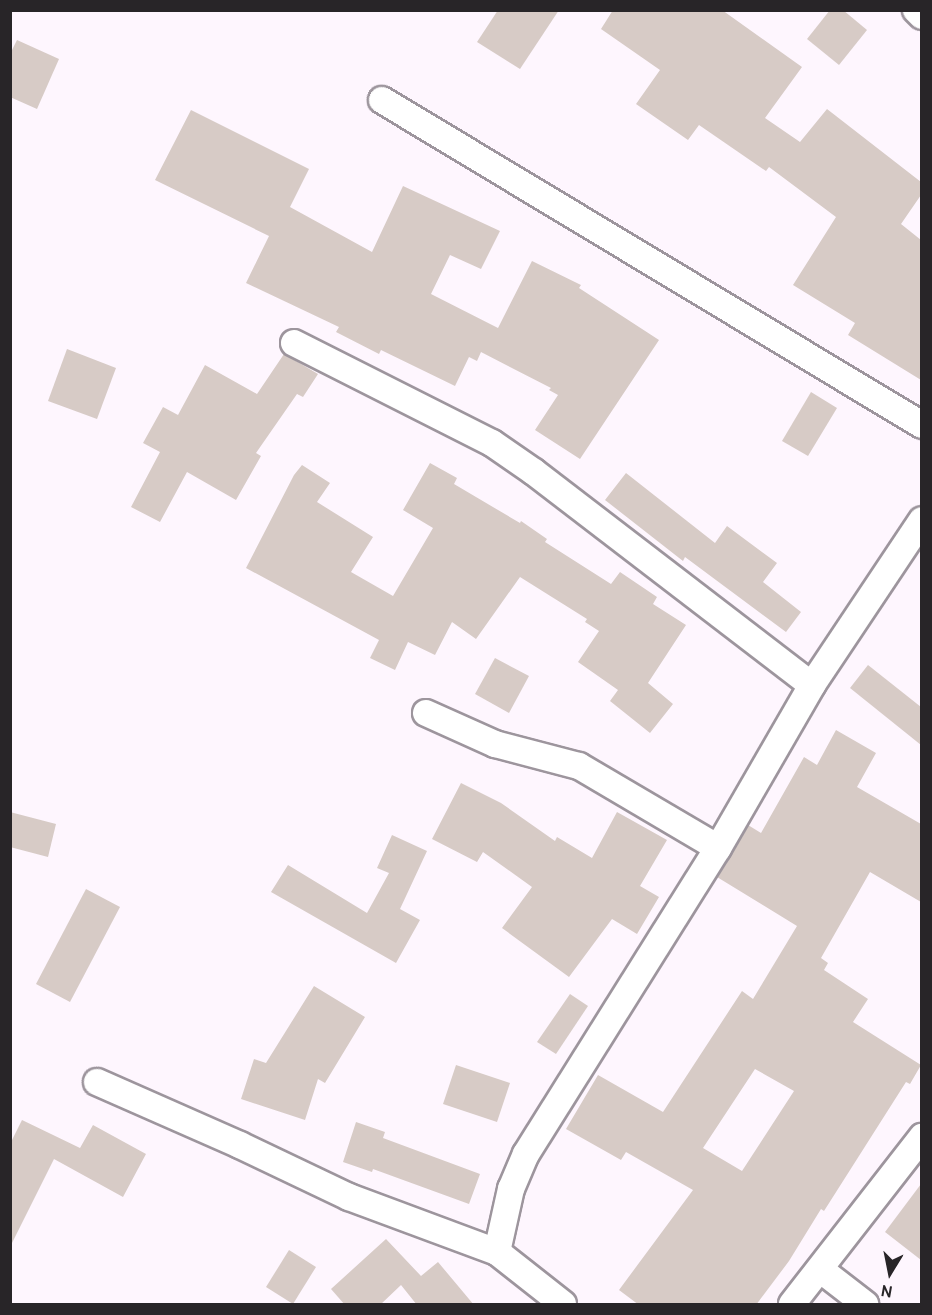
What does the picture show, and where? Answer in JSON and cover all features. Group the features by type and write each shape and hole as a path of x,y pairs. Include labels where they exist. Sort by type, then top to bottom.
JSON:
{"street":[{"path":"916,10 921,16"},
{"path":"382,100 921,425"},
{"path":"294,343 492,443 534,472 812,685"},
{"path":"497,1252 511,1189 526,1154 718,848 812,685 921,520"},
{"path":"426,713 495,744 579,766 718,848"},
{"path":"97,1082 240,1145 349,1197 497,1252 563,1305"},
{"path":"792,1305 921,1137"},
{"path":"821,1270 865,1305"}],"building":[{"path":"498,10 559,10 520,69 477,42"},
{"path":"613,10 722,10 802,67 765,118 800,142 827,109 921,182 921,195 901,224 921,240 921,380 848,335 855,323 793,285 836,217 769,167 766,171 699,125 688,140 636,104 660,70 601,29"},
{"path":"830,10 843,10 867,30 839,65 807,39"},
{"path":"17,40 59,59 37,109 10,97 10,54"},
{"path":"191,110 309,169 290,207 372,252 403,186 500,231 481,269 450,255 431,294 498,328 532,261 581,285 579,288 659,340 580,459 535,430 558,395 549,390 551,388 481,352 477,361 469,357 455,386 381,350 379,354 336,332 339,327 246,283 269,236 155,180"},
{"path":"67,349 116,368 97,419 48,401"},
{"path":"284,354 318,374 303,397 297,394 256,453 261,456 236,500 187,472 160,522 131,507 160,452 143,443 163,407 178,415 205,365 257,394"},
{"path":"811,392 837,408 808,456 782,441"},
{"path":"430,463 457,478 454,484 520,523 521,521 547,539 545,542 611,584 620,572 657,597 653,604 686,625 648,683 673,704 650,733 610,701 618,690 578,662 599,631 585,622 587,619 520,577 476,639 452,622 435,655 408,642 395,670 370,658 379,640 246,568 294,475 302,465 330,483 317,502 373,537 351,572 393,596 433,528 403,510"},
{"path":"626,473 715,543 727,526 777,563 763,582 801,612 786,632 685,557 683,561 605,500"},
{"path":"495,658 529,676 509,713 475,694"},
{"path":"868,665 921,707 921,745 850,688"},
{"path":"836,730 876,753 857,787 921,824 921,902 870,872 821,958 828,963 824,970 868,999 853,1022 921,1065 910,1084 906,1082 824,1211 821,1209 789,1261 756,1305 639,1305 619,1290 693,1190 626,1152 621,1160 566,1129 598,1075 663,1112 742,991 753,999 797,926 717,877 748,825 761,833 804,757 817,765","holes":["755,1069 794,1091 742,1171 703,1148"]},
{"path":"461,783 501,803 555,841 557,837 592,858 617,812 667,840 640,886 659,897 637,934 612,919 569,977 502,928 532,887 483,852 477,862 432,839"},
{"path":"10,812 56,824 48,857 10,847"},
{"path":"392,835 427,851 400,909 420,920 396,963 271,892 288,865 367,913 389,873 377,868"},
{"path":"86,889 120,907 70,1002 36,984"},
{"path":"314,986 365,1017 325,1083 318,1079 305,1120 241,1099 254,1059 266,1063"},
{"path":"570,994 588,1006 556,1054 537,1042"},
{"path":"456,1065 510,1083 497,1122 443,1104"},
{"path":"22,1120 80,1148 93,1125 146,1154 123,1197 54,1159 10,1247 10,1144"},
{"path":"356,1122 385,1132 383,1138 480,1174 469,1204 373,1169 372,1172 343,1162"},
{"path":"921,1184 921,1260 885,1232"},
{"path":"386,1239 421,1276 438,1262 474,1305 417,1305 401,1285 380,1305 345,1305 331,1289"},
{"path":"289,1250 316,1267 293,1304 266,1287"}]}
